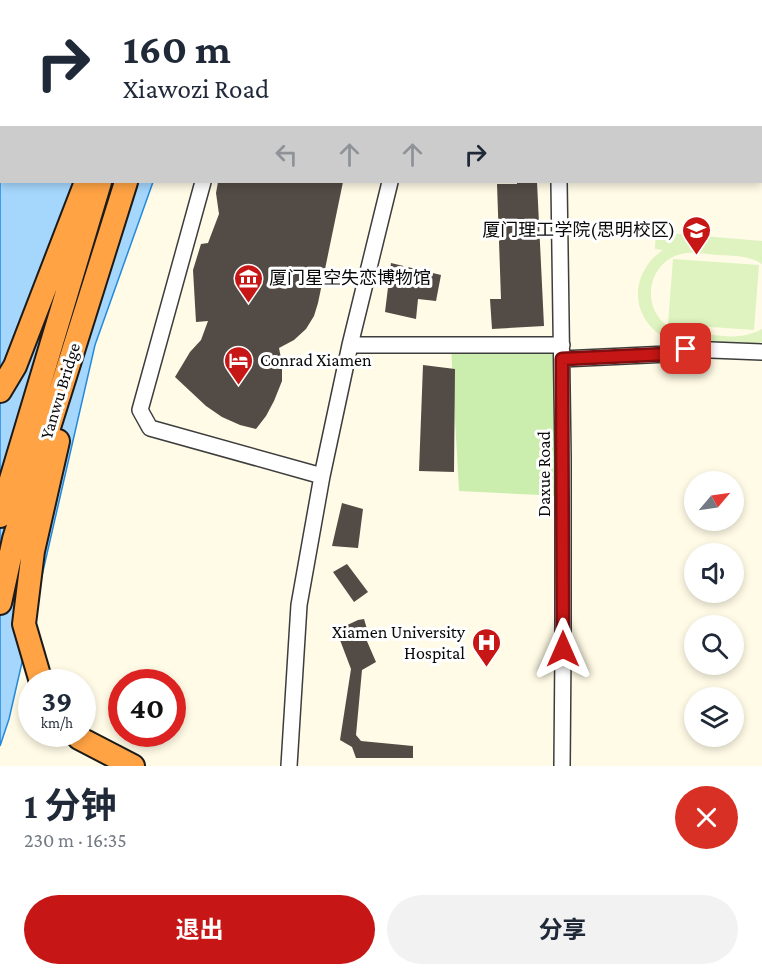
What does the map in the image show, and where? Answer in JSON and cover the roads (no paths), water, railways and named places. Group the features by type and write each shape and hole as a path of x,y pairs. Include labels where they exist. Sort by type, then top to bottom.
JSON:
{"highway":[{"path":"0,391 15,366 86,183"},
{"name":"Yanwu Bridge","path":"0,516 100,183"},
{"name":"Yanwu Bridge","path":"0,603 14,540 126,183"},
{"path":"37,669 24,624 31,562 88,301"},
{"path":"96,747 133,766"}],"street":[{"path":"203,183 140,410 150,428 322,476"},
{"path":"289,766 299,605 322,476 350,345 390,183"},
{"name":"Daxue Road","path":"559,183 562,352 562,766"},
{"path":"350,345 668,354 686,349 762,352"}],"water":[{"path":"0,183 153,183 95,345 20,669 18,669 18,680 0,746"}],"place":[{"name":"厦门理工学院(思明校区)","path":"696,256"},
{"name":"厦门星空失恋博物馆","path":"248,304"},
{"name":"Conrad Xiamen","path":"239,386"},
{"name":"Xiamen University Hospital","path":"486,668"}]}
